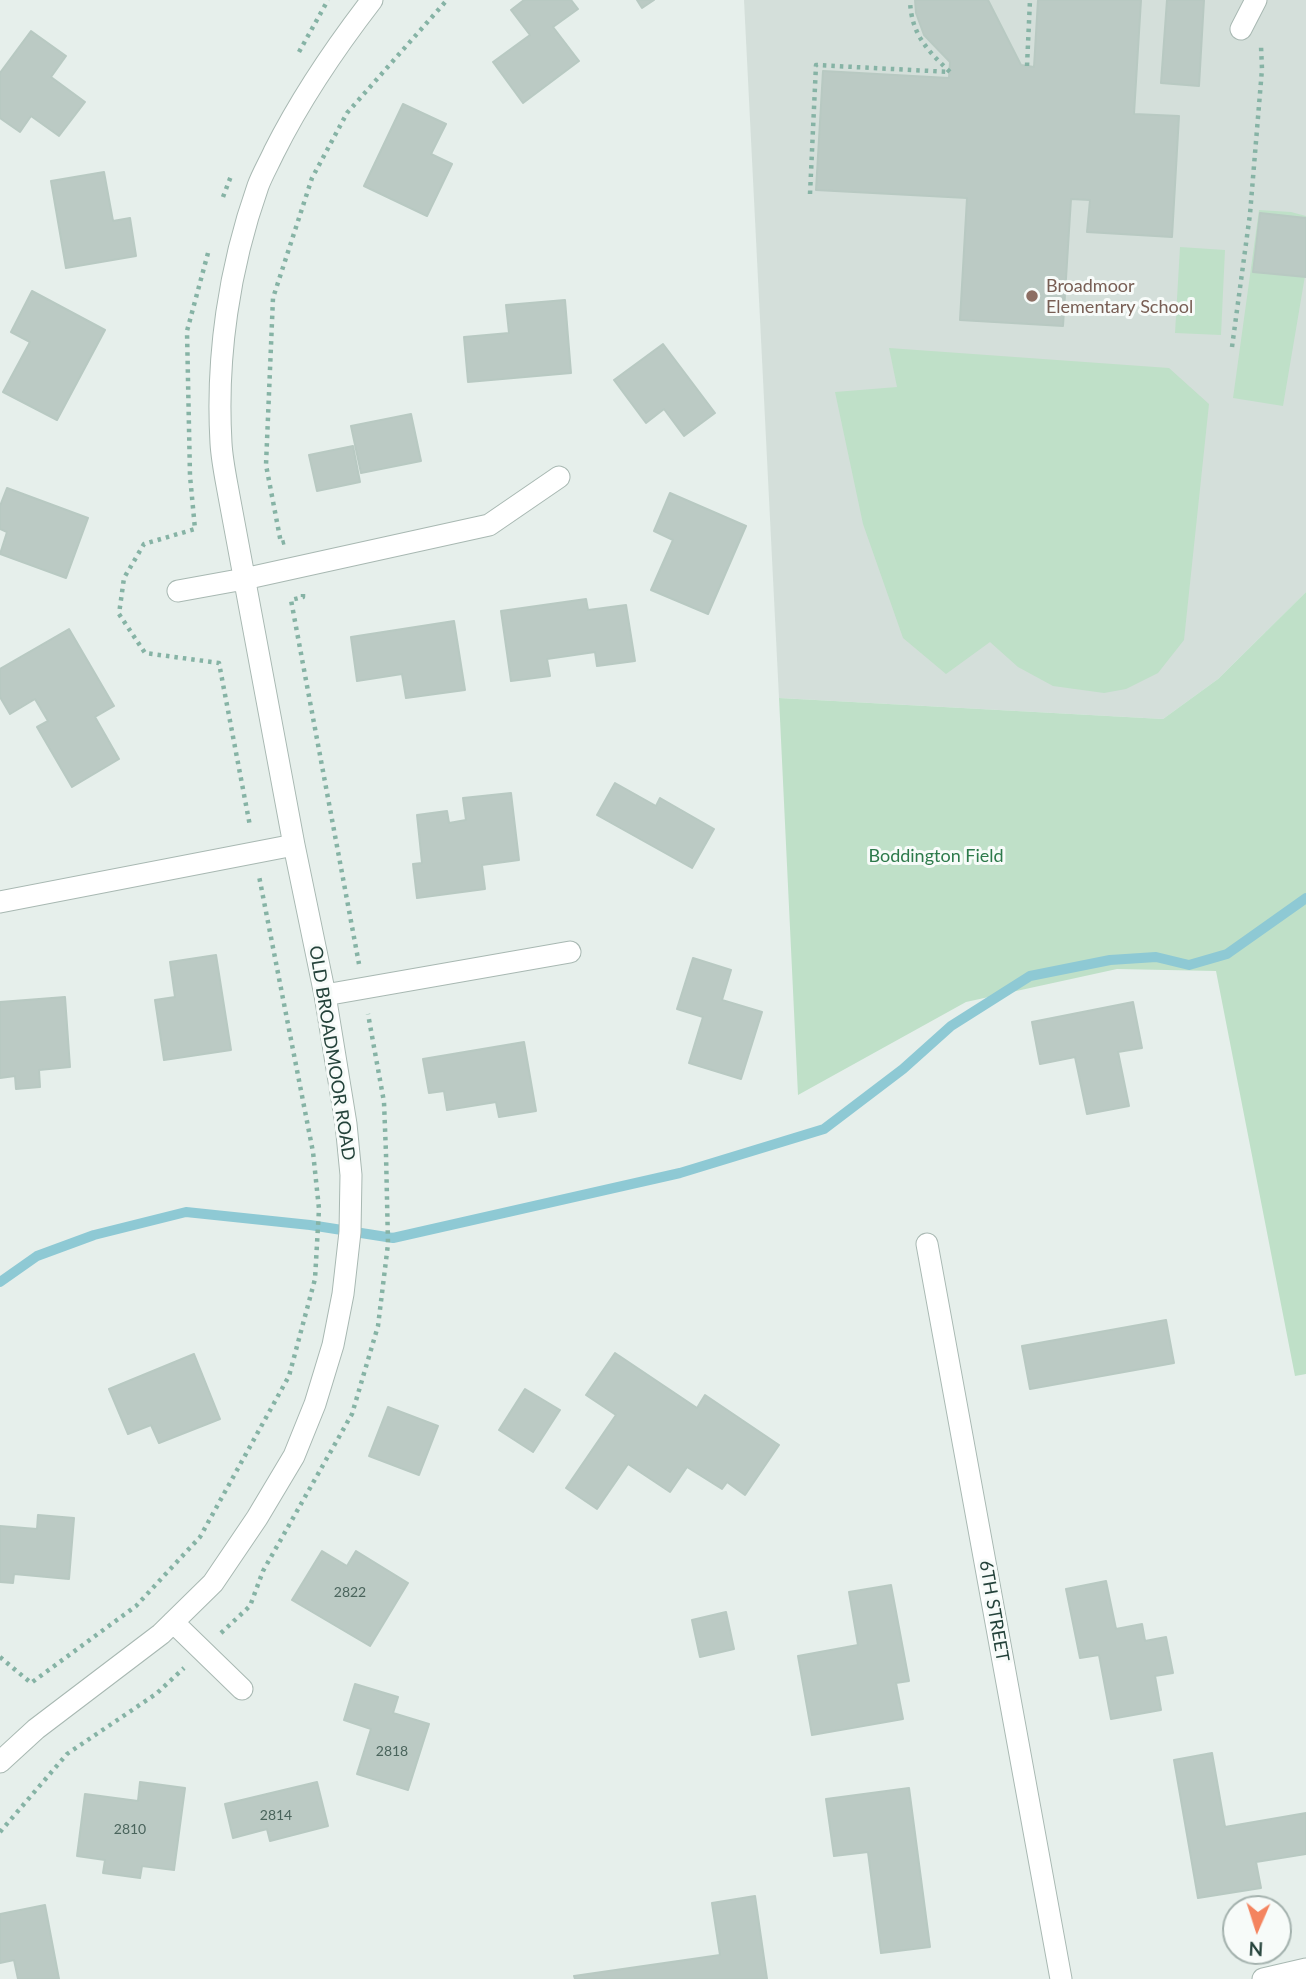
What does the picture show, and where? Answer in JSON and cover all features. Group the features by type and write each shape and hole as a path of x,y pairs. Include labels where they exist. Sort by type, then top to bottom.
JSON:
{"street":[{"name":"OLD BROADMOOR ROAD","path":"2,1757 173,1622 212,1583 257,1518 294,1456 315,1404 333,1345 351,1232 351,1175 346,1124 326,995 294,845 221,445 222,364 226,315 238,253 259,184 286,128 343,37 372,0"},
{"path":"1241,29 1256,0"},
{"path":"178,591 489,525 559,477"},
{"path":"0,902 294,845"},
{"path":"326,995 570,952"},
{"name":"6TH STREET","path":"927,1244 1061,1979"},
{"path":"173,1622 242,1689"},
{"path":"1263,1979 1306,1969"}],"path":[{"path":"810,194 816,65 950,72 926,49 915,30 910,0"},
{"path":"1027,66 1030,0"},
{"path":"1232,347 1250,214 1262,69 1261,41"},
{"path":"0,1657 31,1684 136,1606 200,1537 289,1376 315,1279 319,1209"},
{"path":"388,1221 388,1244"}],"shaded area":[{"name":"Broadmoor Elementary School","path":"744,0 1306,0 1306,592 1218,679 1163,719 779,698"}],"green space":[{"path":"1259,210 1306,216 1306,270 1283,406 1233,398"},
{"path":"1180,247 1225,250 1221,335 1175,333"},
{"path":"889,348 1169,368 1209,404 1184,640 1158,673 1126,689 1104,693 1053,686 1018,667 990,642 946,674 903,638 863,524 835,392 897,387"},
{"name":"Boddington Field","path":"1306,592 1306,1374 1295,1376 1216,971 1117,969 966,1002 798,1095 779,698 1163,719 1218,679"}],"building":[{"path":"524,0 571,0 578,9 553,27 579,61 523,103 493,62 530,35 511,10"},
{"path":"637,0 654,0 642,8"},
{"path":"915,0 988,0 1021,65 1034,67 1038,0 1141,0 1134,114 1179,116 1172,237 1087,232 1090,200 1071,199 1063,326 960,320 967,198 816,190 823,71 949,78 950,62 924,35 916,13"},
{"path":"1167,0 1204,0 1199,86 1161,83"},
{"path":"31,31 66,56 51,77 85,102 59,136 31,116 20,132 0,118 0,73"},
{"path":"403,104 446,124 431,154 452,164 427,216 364,186"},
{"path":"104,172 113,221 130,218 136,256 66,268 51,181"},
{"path":"1260,213 1306,218 1306,277 1253,272"},
{"path":"32,291 105,330 57,420 3,392 30,342 11,332"},
{"path":"565,300 571,373 468,382 464,337 509,333 506,305"},
{"path":"663,344 715,413 684,436 664,409 646,423 614,380"},
{"path":"411,414 421,461 361,473 351,426"},
{"path":"353,446 360,482 317,491 309,455"},
{"path":"7,488 88,518 66,578 0,554 7,532 0,529 0,506"},
{"path":"670,493 746,526 708,614 651,590 673,540 654,531"},
{"path":"586,599 588,610 626,605 635,661 597,666 595,652 547,659 550,676 511,681 501,611"},
{"path":"454,621 465,690 406,698 402,674 357,681 351,637"},
{"path":"69,629 114,706 95,717 119,759 72,787 37,727 48,721 35,699 10,714 0,697 0,669"},
{"path":"615,783 656,806 660,798 714,829 692,868 597,815"},
{"path":"511,793 519,860 482,865 485,889 417,898 413,864 422,863 417,815 447,811 449,823 466,820 463,798"},
{"path":"216,955 231,1050 164,1060 155,1000 175,997 170,962"},
{"path":"693,958 731,970 722,1000 762,1012 741,1079 689,1063 703,1017 677,1009"},
{"path":"65,997 70,1067 39,1070 40,1087 16,1089 15,1076 0,1078 0,1002"},
{"path":"1133,1002 1142,1048 1118,1052 1129,1106 1087,1114 1075,1057 1040,1064 1032,1022"},
{"path":"524,1042 536,1111 499,1117 496,1102 447,1110 444,1091 429,1093 423,1059"},
{"path":"1166,1320 1174,1363 1030,1389 1022,1346"},
{"path":"615,1353 697,1408 705,1395 779,1445 745,1495 727,1482 722,1489 687,1467 670,1492 628,1464 597,1509 566,1488 616,1415 586,1395"},
{"path":"194,1354 220,1419 159,1443 151,1425 128,1434 109,1389"},
{"path":"525,1389 560,1410 533,1452 499,1430"},
{"path":"388,1407 438,1426 419,1475 369,1456"},
{"path":"38,1515 74,1518 69,1579 14,1574 13,1583 0,1582 0,1526 37,1529"},
{"path":"322,1551 347,1566 356,1551 408,1583 370,1646 292,1600"},
{"path":"1106,1581 1116,1629 1142,1624 1145,1641 1166,1637 1173,1673 1155,1676 1161,1710 1111,1719 1099,1655 1080,1658 1066,1589"},
{"path":"891,1585 909,1681 896,1683 903,1719 812,1735 798,1656 858,1645 849,1592"},
{"path":"726,1612 734,1649 700,1657 692,1620"},
{"path":"355,1684 398,1697 393,1713 429,1724 408,1790 357,1774 371,1729 344,1720"},
{"path":"1212,1753 1225,1827 1306,1813 1306,1854 1256,1862 1261,1888 1198,1898 1174,1760"},
{"path":"140,1782 185,1788 174,1870 142,1866 140,1878 103,1873 105,1860 77,1856 85,1794 138,1801"},
{"path":"317,1782 328,1826 270,1841 267,1829 233,1838 225,1804"},
{"path":"909,1788 930,1947 881,1953 868,1852 834,1856 826,1799"},
{"path":"755,1896 767,1979 575,1979 574,1976 720,1955 712,1903"},
{"path":"45,1905 59,1979 18,1979 14,1960 0,1963 0,1914"}],"waterway":[{"path":"0,1282 37,1256 94,1235 186,1212 310,1225 393,1238 680,1173 824,1129 903,1069 951,1026 1030,976 1110,960 1156,957 1189,965 1227,954 1306,898"}],"place":[{"name":"Broadmoor Elementary School","path":"1032,296"}]}
